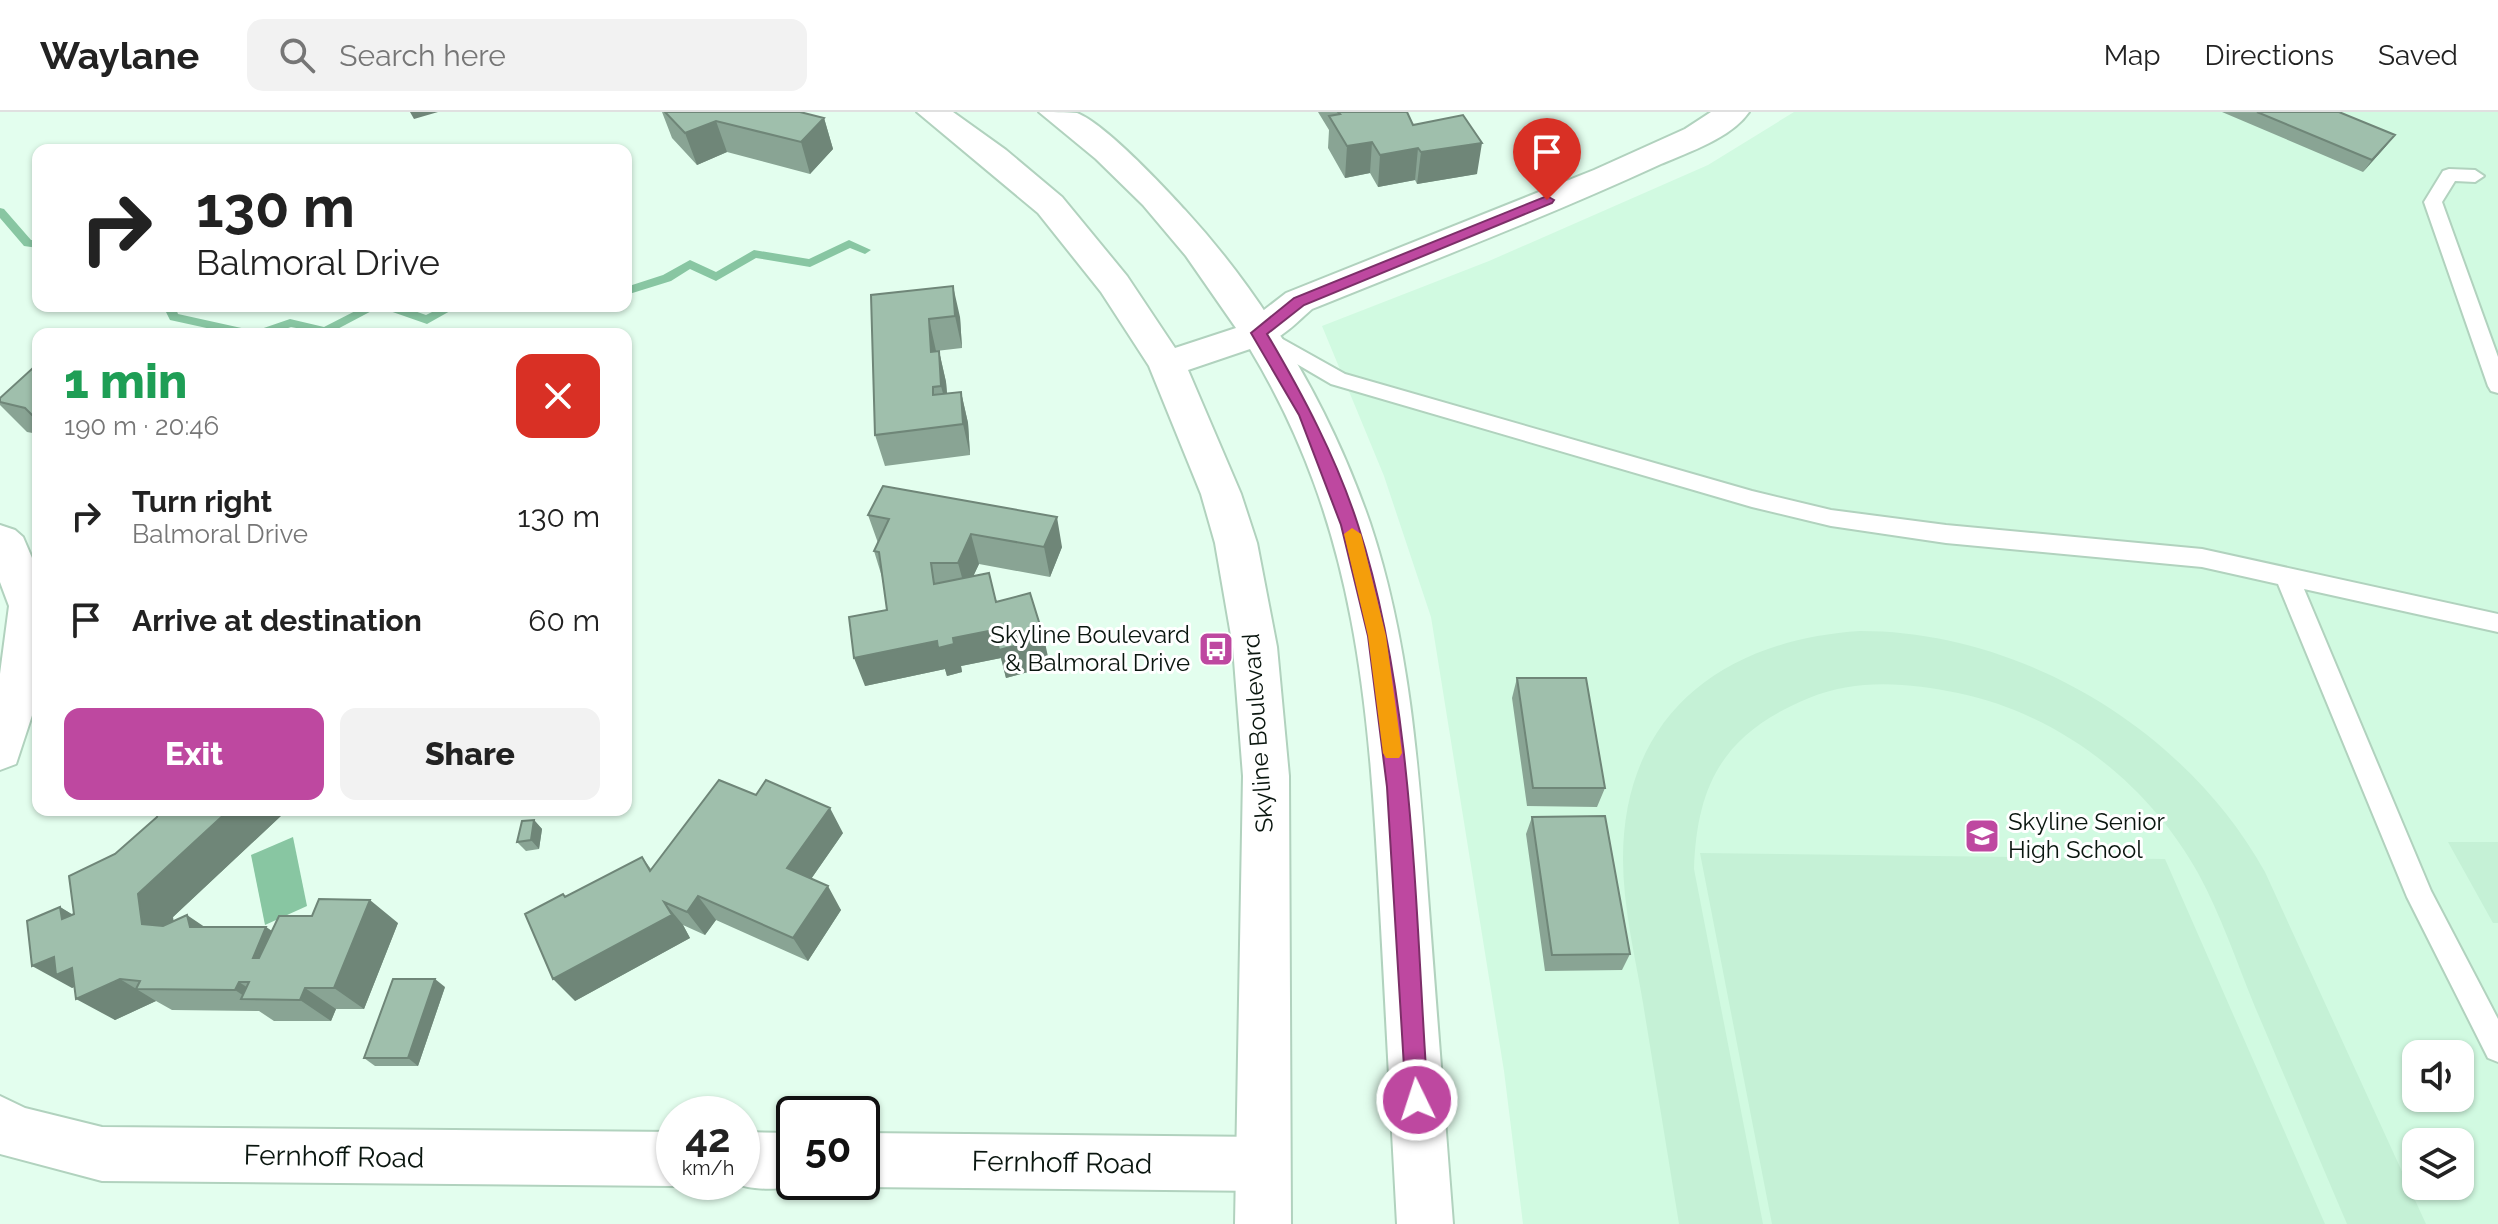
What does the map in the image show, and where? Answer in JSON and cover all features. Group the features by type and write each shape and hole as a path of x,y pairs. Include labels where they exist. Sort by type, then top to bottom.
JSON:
{"main road":[{"name":"Skyline Boulevard","path":"933,112 994,157 1050,205 1114,284 1167,364 1221,494 1236,543 1255,647 1266,776 1263,1224"},
{"path":"1055,112 1157,199 1205,253 1259,333 1307,415 1350,525 1377,636 1397,787 1425,1224"},
{"path":"1167,364 1259,333 1299,301 1606,177 1696,136 1733,112"},
{"path":"0,541 8,548 30,606 22,675 0,750"},
{"name":"Fernhoff Road","path":"0,1123 12,1132 102,1154 656,1159"},
{"name":"Fernhoff Road","path":"880,1160 1263,1164"}],"lane":[{"path":"2475,176 2449,175 2433,202 2498,386"},
{"path":"1259,333 1338,379 1752,499 1831,518 1946,534 2202,558 2498,623"},
{"path":"2287,577 2420,897 2498,1048"}],"shaded area":[{"name":"Skyline Senior High School","path":"1794,112 2498,112 2498,1224 1523,1224 1504,1071 1431,617 1384,476 1322,326 1489,261 1708,165"},
{"path":"1860,631 1921,636 1981,649 2039,670 2094,698 2145,733 2191,774 2232,821 2265,872 2402,1172 2402,1200 2415,1200 2426,1224 2347,1224 2206,889 2177,840 2127,782 2065,735 2031,717 1958,693 1883,684 1827,692 1780,712 1737,744 1710,785 1696,838 1694,869 1763,1224 1679,1224 1625,895 1623,859 1628,808 1641,763 1662,726 1690,694 1725,669 1765,650 1810,637"},
{"path":"293,837 307,906 265,925 251,855"},
{"path":"2448,842 2498,842 2498,923 2493,923"},
{"path":"1700,853 2165,859 2325,1224 1772,1224"}],"building":[{"path":"665,112 800,112 824,118 801,142 716,121 685,133"},
{"path":"1338,112 1407,112 1413,125 1463,115 1482,143 1421,152 1418,148 1380,155 1372,142 1347,146 1329,116 1340,114"},
{"path":"2257,112 2339,112 2395,135 2372,160"},
{"path":"953,286 955,316 929,319 931,352 939,351 941,386 933,387 933,395 961,392 963,424 875,435 871,295"},
{"path":"32,369 32,415 25,408 0,402 0,398"},
{"path":"883,486 1057,517 1044,547 971,534 958,563 931,563 934,584 989,573 996,602 1030,593 1044,638 999,650 994,630 953,638 954,644 938,648 937,641 854,658 849,617 887,610 879,552 874,551 889,519 868,515"},
{"path":"1517,678 1586,678 1605,788 1533,788"},
{"path":"719,780 756,795 766,780 830,808 787,868 828,886 793,938 698,896 687,912 664,902 672,915 553,979 525,914 642,857 650,871"},
{"path":"222,816 138,894 142,924 163,926 187,915 190,927 266,927 253,958 259,958 279,916 312,916 319,899 370,900 334,988 305,988 300,1000 241,999 249,982 239,982 235,990 136,989 140,981 120,979 76,999 72,968 56,975 54,957 32,966 27,921 60,907 62,919 74,914 69,876 115,854 157,817"},
{"path":"1605,816 1630,954 1552,955 1532,817"},
{"path":"534,820 531,840 517,842 522,821"},
{"path":"393,979 435,979 408,1058 364,1058"}],"waterway":[{"path":"0,211 28,243 32,243"},
{"path":"632,289 667,278 690,264 716,277 754,254 810,263 849,244 865,250"},
{"path":"172,312 174,317 224,328"},
{"path":"331,328 363,312"},
{"path":"405,312 427,320 442,312"},
{"path":"276,328 290,323 312,328"}],"slow traffic":[{"path":"1352,534 1377,636 1393,753"}],"place":[{"name":"Skyline Boulevard & Balmoral Drive","path":"1216,649"},
{"name":"Skyline Senior High School","path":"1982,836"}],"route":[{"path":"1417,1100 1397,787 1377,636 1350,525 1307,415 1259,333 1299,301 1547,200"}]}
